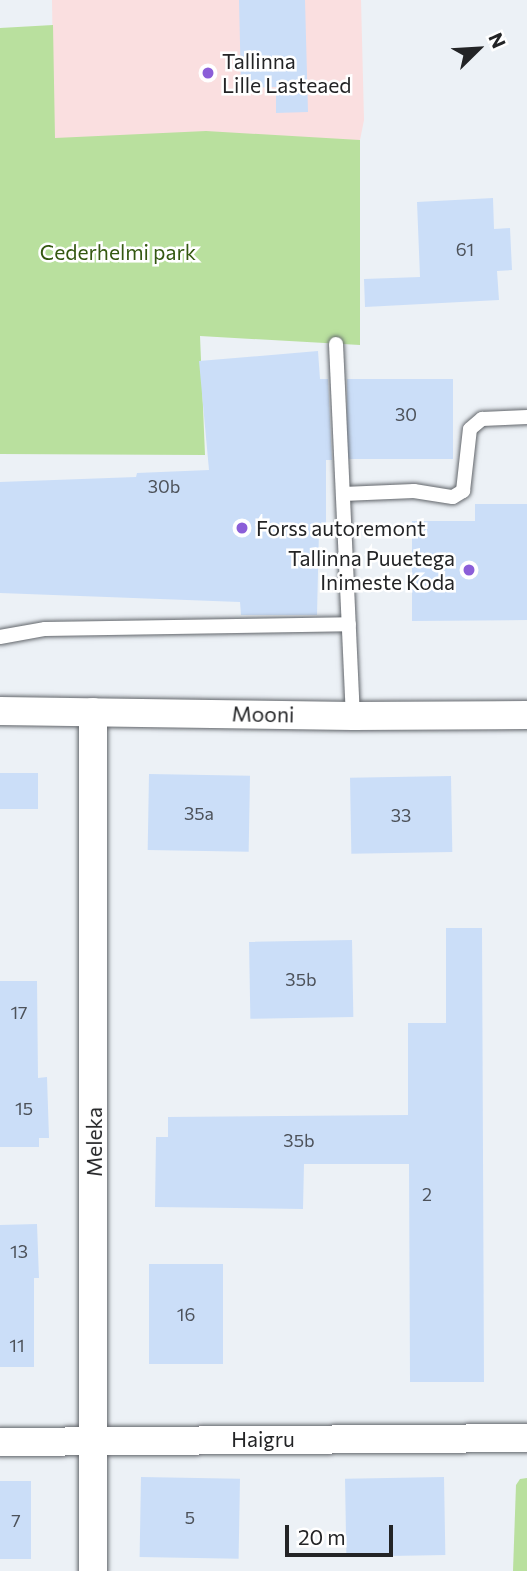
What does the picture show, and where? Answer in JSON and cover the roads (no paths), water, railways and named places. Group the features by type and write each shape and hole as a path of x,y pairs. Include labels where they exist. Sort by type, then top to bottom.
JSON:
{"street":[{"name":"Mooni","path":"0,711 353,716 527,715"},
{"name":"Meleka","path":"93,712 93,1571"},
{"name":"Haigru","path":"0,1442 527,1438"}],"lane":[{"path":"336,344 353,716"},
{"path":"343,495 414,491 453,497 463,491 470,429 482,419 527,417"},
{"path":"0,637 45,629 349,624"}],"place":[{"name":"Tallinna Lille Lasteaed","path":"208,73"},
{"name":"Forss autoremont","path":"242,528"},
{"name":"Tallinna Puuetega Inimeste Koda","path":"469,570"}],"park label":[{"name":"Cederhelmi park","path":"118,252"}]}
